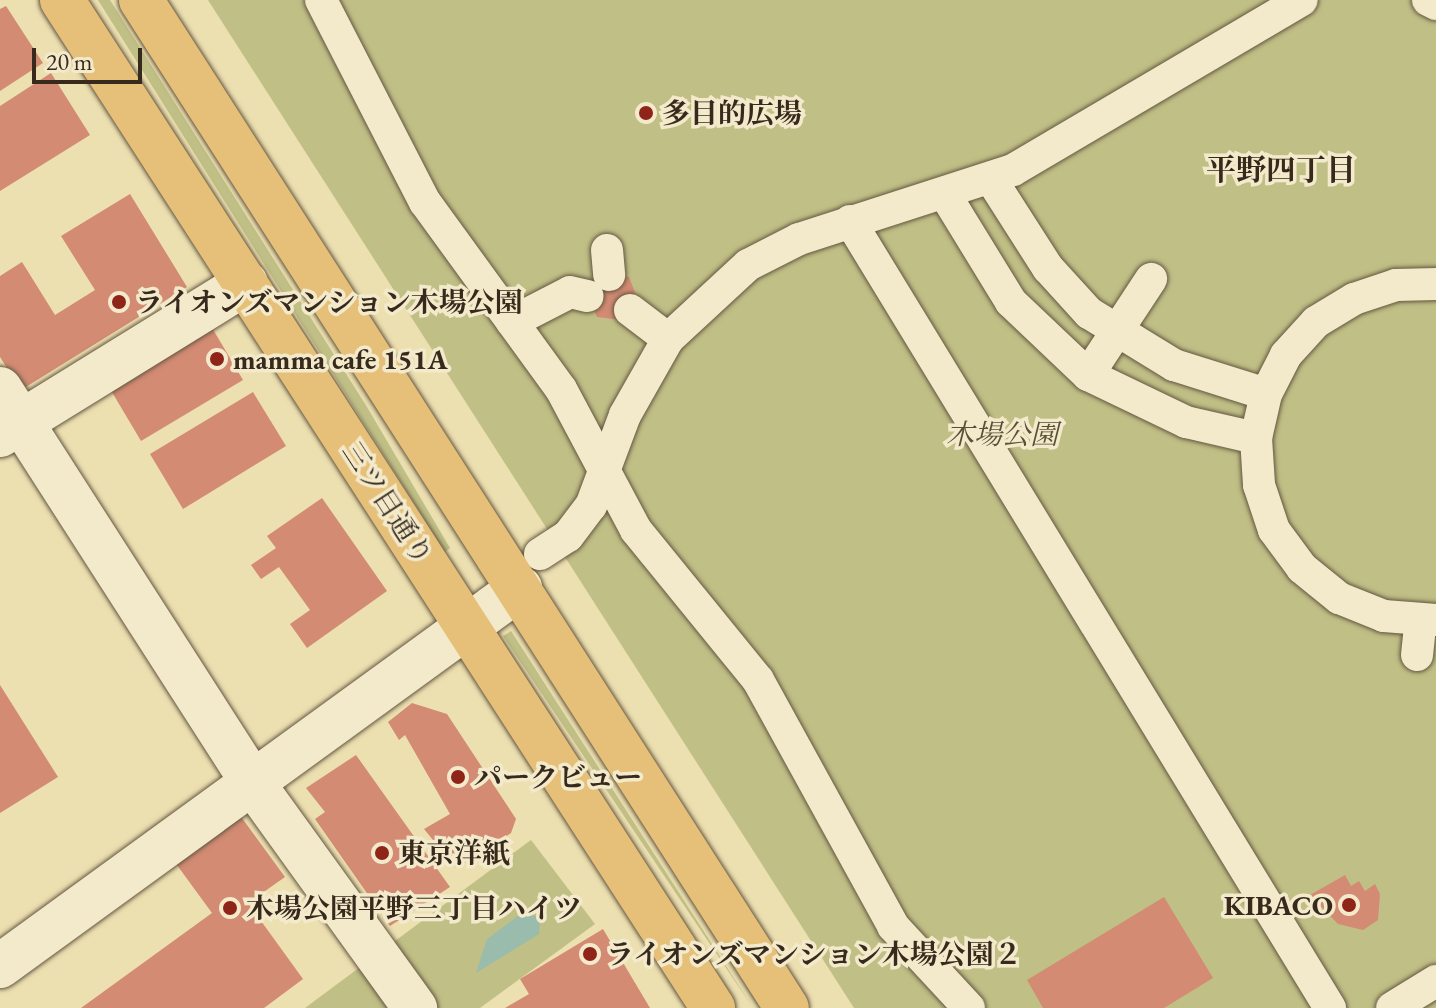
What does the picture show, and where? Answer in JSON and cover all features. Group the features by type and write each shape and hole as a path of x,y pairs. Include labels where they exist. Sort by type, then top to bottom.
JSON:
{"main road":[{"name":"三ツ目通り","path":"62,0 713,1008"},
{"path":"141,0 530,571 787,1008"}],"street":[{"path":"321,0 385,137 561,389 653,553 758,680 893,926 969,1008"},
{"path":"0,966 467,624 568,536 591,506 604,468 668,339 748,265 850,221 946,196 991,179 1108,119 1302,0"},
{"path":"1428,0 1436,4"},
{"path":"991,179 1048,268 1116,331 1174,365 1266,394"},
{"path":"946,196 1011,302 1088,375 1186,422 1256,438"},
{"path":"850,221 1330,1008"},
{"path":"512,322 601,274"},
{"path":"1088,375 1151,279"},
{"path":"246,283 7,415 252,782 415,1008"},
{"path":"1417,655 1428,620 1384,616 1339,598 1302,568 1264,500 1256,438 1266,394 1286,355 1316,322 1396,285 1436,284"},
{"path":"630,310 668,339"},
{"path":"1392,1008 1436,981"}],"green space":[{"path":"98,0 110,0 367,407 450,548 445,552"},
{"name":"木場公園","path":"208,0 1436,0 1436,1008 854,1008"},
{"path":"511,631 753,1008 503,636"},
{"path":"531,840 595,924 480,1008 305,1008"}],"shaded area":[{"path":"525,911 540,919 539,934 476,973 487,939"}],"building":[{"path":"6,6 43,63 0,91 0,9"},
{"path":"51,73 90,135 0,191 0,106"},
{"name":"ライオンズマンション木場公園","path":"130,194 187,287 21,390 0,357 0,276 22,262 55,315 95,290 61,236"},
{"path":"605,275 629,277 638,300 621,320 597,317 587,293"},
{"path":"205,316 243,380 141,441 103,377"},
{"path":"253,392 286,446 183,509 150,454"},
{"path":"322,498 387,591 307,648 290,624 310,610 279,567 261,579 251,565 276,548 267,536"},
{"path":"0,685 58,777 0,813"},
{"name":"パークビュー","path":"412,703 447,714 516,819 511,833 456,868 424,829 450,814 405,735 399,740 388,722"},
{"name":"東京洋紙","path":"356,755 450,887 390,926 315,819 325,812 306,788"},
{"name":"木場公園平野三丁目ハイツ","path":"239,814 285,877 248,903 303,979 264,1008 81,1008 212,913 174,861"},
{"name":"KIBACO","path":"1345,875 1351,886 1359,881 1365,891 1375,884 1380,894 1378,920 1363,930 1338,924 1310,895"},
{"path":"1164,897 1213,978 1164,1008 1043,1008 1027,980"},
{"name":"ライオンズマンション木場公園２","path":"603,929 650,1008 505,1008 529,994 520,979"}],"place":[{"name":"多目的広場","path":"646,113"},
{"name":"ライオンズマンション木場公園","path":"119,302"},
{"name":"mamma cafe 151A","path":"217,359"},
{"name":"パークビュー","path":"458,777"},
{"name":"東京洋紙","path":"382,853"},
{"name":"KIBACO","path":"1349,905"},
{"name":"木場公園平野三丁目ハイツ","path":"230,908"},
{"name":"ライオンズマンション木場公園２","path":"590,954"}],"district":[{"name":"平野四丁目","path":"1281,170"}]}
